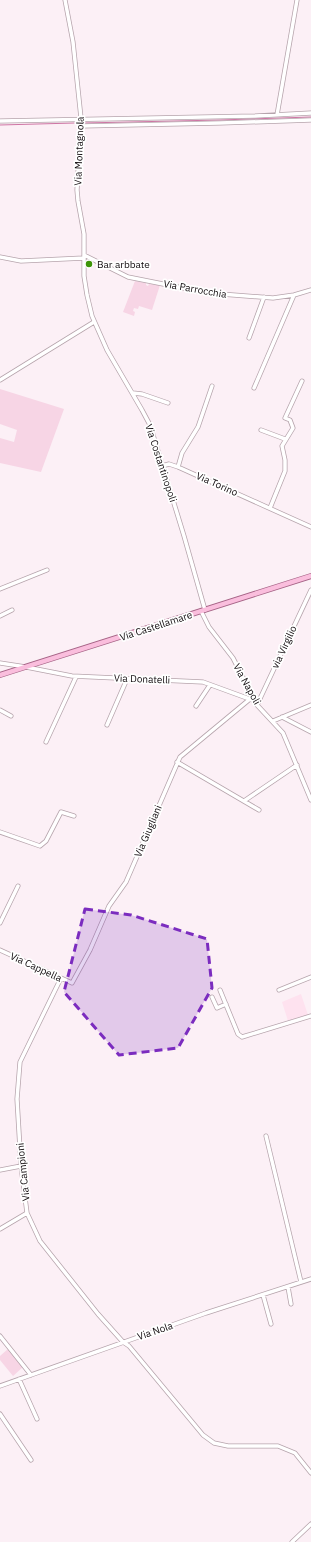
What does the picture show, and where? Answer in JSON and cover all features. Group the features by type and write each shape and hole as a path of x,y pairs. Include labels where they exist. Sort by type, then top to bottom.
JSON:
{"main road":[{"name":"Via Castellamare","path":"0,675 311,576"}],"street":[{"name":"Via Montagnola","path":"65,0 73,42 81,120 77,190 84,234 84,256"},
{"path":"277,115 297,0"},
{"path":"0,121 311,114"},
{"path":"81,126 311,120"},
{"path":"0,257 21,261 84,256"},
{"name":"Via Parrocchia","path":"84,256 119,274 135,279 208,294 280,297 311,290"},
{"name":"Via Costantinopoli","path":"84,256 84,276 90,310 94,322 110,357 133,393 150,425 203,611"},
{"path":"254,388 294,295"},
{"path":"249,338 264,297"},
{"path":"0,380 94,322"},
{"path":"270,508 285,471 285,460 282,446 293,428 290,420 285,418 302,381"},
{"path":"178,467 182,453 198,427 212,386"},
{"path":"133,393 142,394 168,403"},
{"path":"261,430 285,439"},
{"name":"Via Torino","path":"162,466 169,464 178,467 311,527"},
{"path":"0,589 47,570"},
{"name":"via Virgilio","path":"256,703 311,590"},
{"path":"0,616 12,610"},
{"name":"Via Napoli","path":"203,611 209,627 233,658 256,703 284,733 311,800"},
{"name":"Via Donatelli","path":"0,663 76,677 203,682 250,699 256,703"},
{"path":"46,742 76,677"},
{"path":"107,725 127,679"},
{"path":"196,706 210,685"},
{"name":"Via Giugliani","path":"72,984 90,950 109,906 126,882 180,757 250,699"},
{"path":"273,721 311,705"},
{"path":"0,710 11,716"},
{"path":"282,717 311,732"},
{"path":"177,762 259,810"},
{"path":"244,801 297,765"},
{"path":"0,832 40,846 46,841 61,812 74,816"},
{"path":"0,923 18,886"},
{"name":"Via Cappella","path":"0,950 72,984"},
{"path":"279,990 311,977"},
{"name":"Via Campioni","path":"61,978 20,1062 17,1099 21,1166 28,1212 40,1241 98,1314 128,1346 203,1435 214,1443 228,1446 278,1446 295,1453 311,1473"},
{"path":"220,990 238,1034 242,1037 311,1016"},
{"path":"212,997 217,1008 226,1004"},
{"path":"266,1136 301,1282"},
{"path":"0,1170 21,1166"},
{"path":"0,1229 28,1212"},
{"name":"Via Nola","path":"0,1386 124,1342 311,1279"},
{"path":"288,1287 291,1304"},
{"path":"263,1295 271,1324"},
{"path":"0,1336 31,1375"},
{"path":"19,1379 36,1419"},
{"path":"0,1414 31,1460"},
{"path":"292,1542 311,1524"}],"highlighted area":[{"path":"85,909 131,915 207,939 212,988 178,1048 119,1055 64,992"}],"shaded area":[{"path":"135,281 146,283 148,286 149,284 160,285 152,310 139,306 138,309 134,308 134,316 123,312"},
{"path":"0,389 64,409 41,472 0,463 0,438 14,442 17,430 0,424"},
{"path":"301,994 308,1015 288,1021 282,1002"},
{"path":"8,1349 23,1367 13,1376 0,1360 0,1356"}],"waterway":[{"path":"84,123 311,117"},
{"path":"0,125 75,123"}],"place":[{"name":"Bar arbbate","path":"89,264"}]}
